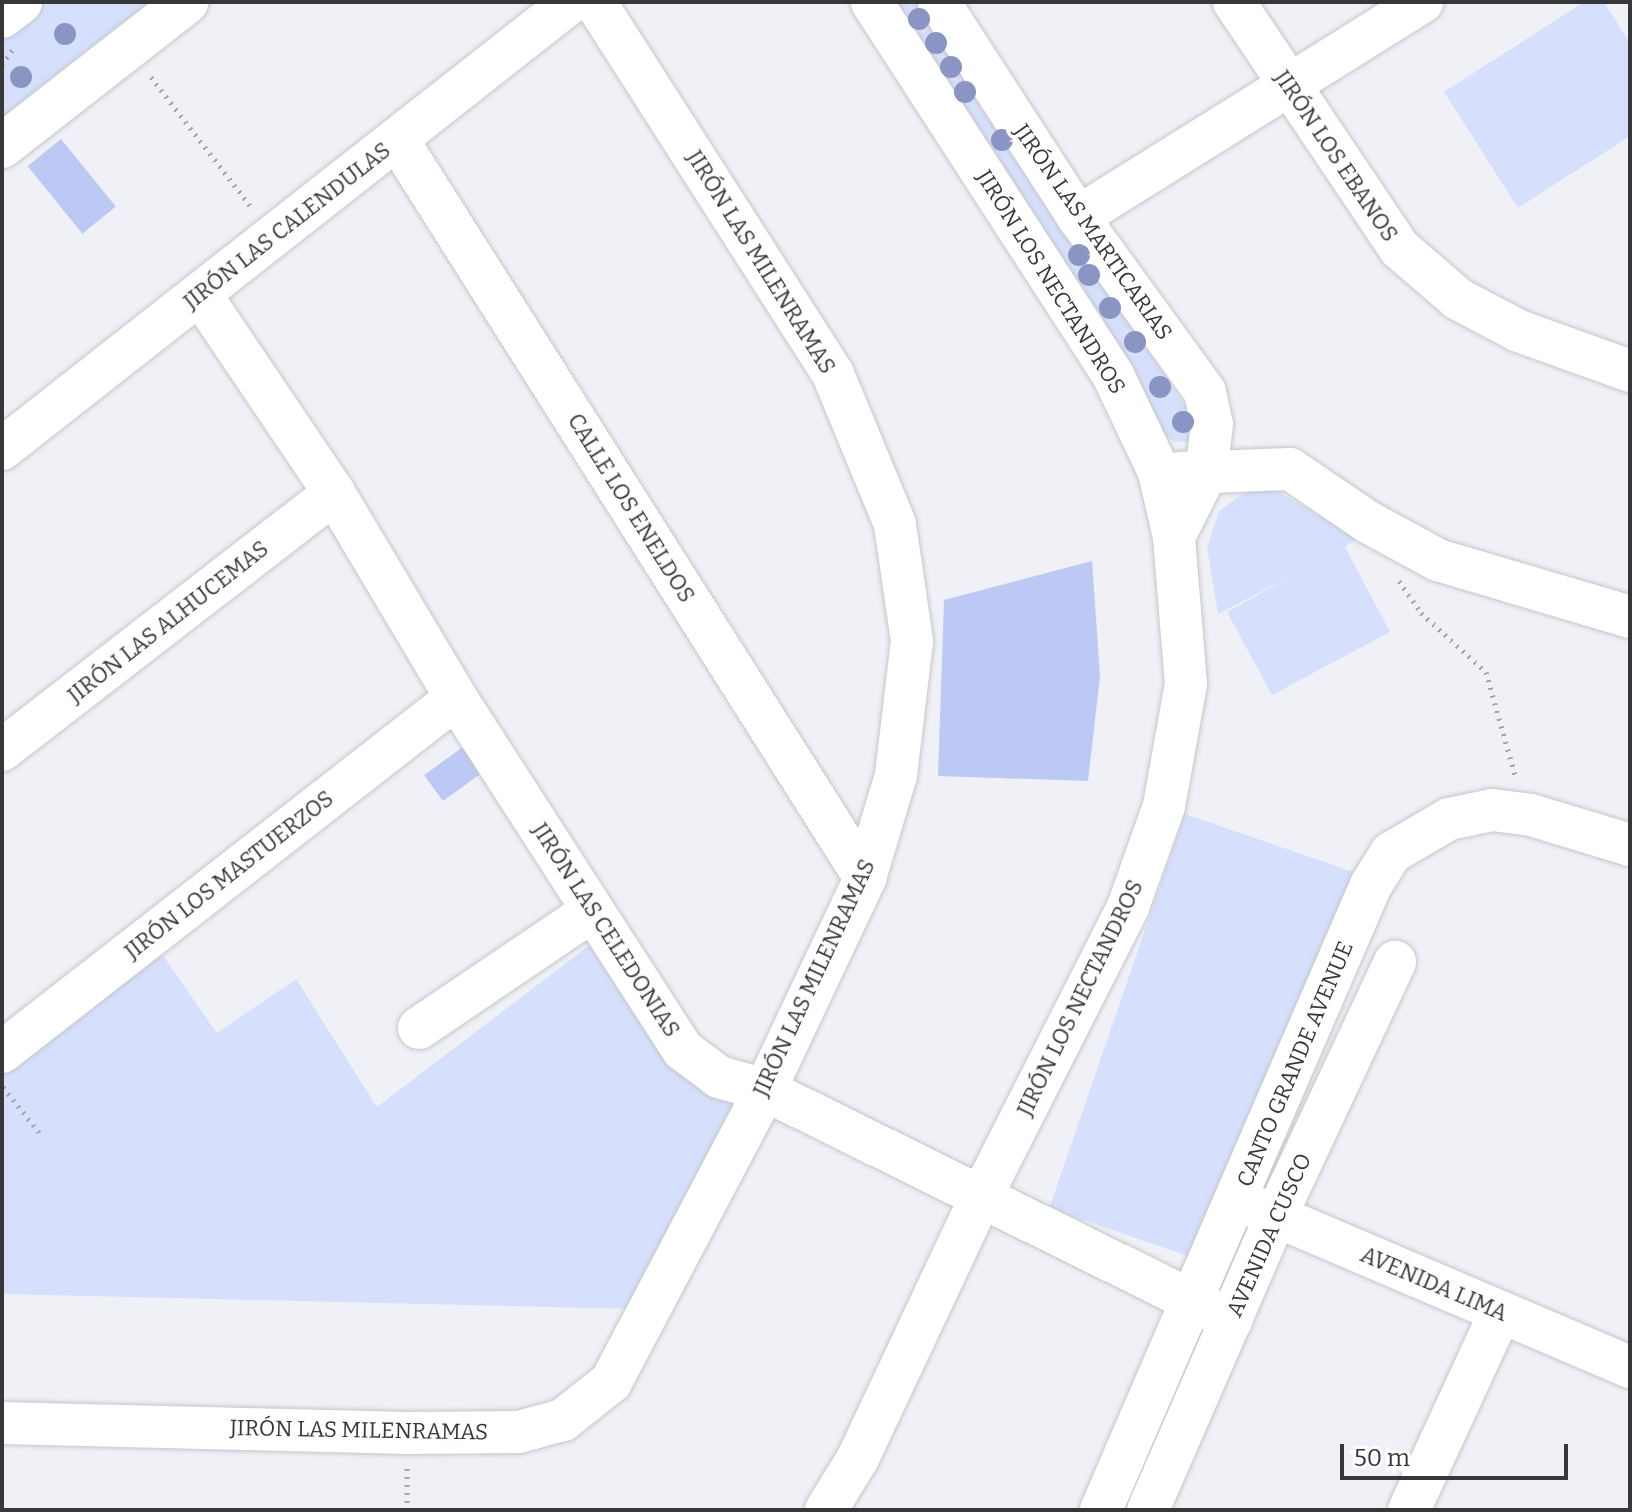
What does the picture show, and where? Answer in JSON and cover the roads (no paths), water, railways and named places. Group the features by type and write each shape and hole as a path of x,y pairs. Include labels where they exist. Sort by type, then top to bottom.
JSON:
{"main road":[{"path":"2,16 20,2"},
{"path":"2,146 186,2"}],"street":[{"name":"JIRÓN LAS CALENDULAS","path":"2,449 571,2"},
{"name":"JIRÓN LAS MILENRAMAS","path":"2,1423 408,1433 519,1432 563,1420 611,1382 765,1090 865,878 896,775 912,641 895,524 833,374 595,2"},
{"name":"JIRÓN LOS NECTANDROS","path":"826,1510 858,1458 982,1195 1128,907 1164,806 1186,684 1174,537 1159,472 1113,375 872,2"},
{"name":"JIRÓN LAS MARTICARIAS","path":"939,2 1078,217 1205,392 1212,424 1206,473 1174,537"},
{"name":"JIRÓN LOS EBANOS","path":"1234,2 1399,248 1458,299 1519,331 1630,371"},
{"path":"1078,217 1290,89 1422,2"},
{"name":"CALLE LOS ENELDOS","path":"397,139 865,878"},
{"name":"JIRÓN LAS CELEDONIAS","path":"200,294 334,493 456,698 683,1050 719,1077 765,1090 1231,1320"},
{"path":"1159,472 1290,469 1368,522 1438,560 1630,617"},
{"name":"JIRÓN LAS ALHUCEMAS","path":"2,750 334,493"},
{"name":"JIRÓN LOS MASTUERZOS","path":"2,1052 456,698"},
{"name":"CANTO GRANDE AVENUE","path":"1101,1510 1190,1300 1239,1199 1371,885 1391,853 1449,819 1492,810 1531,815 1630,845"},
{"path":"419,1028 593,910"},
{"name":"AVENIDA CUSCO","path":"1148,1510 1275,1218 1395,962"},
{"name":"AVENIDA LIMA","path":"1239,1199 1275,1218 1630,1367"},
{"path":"1409,1510 1500,1313"}]}
